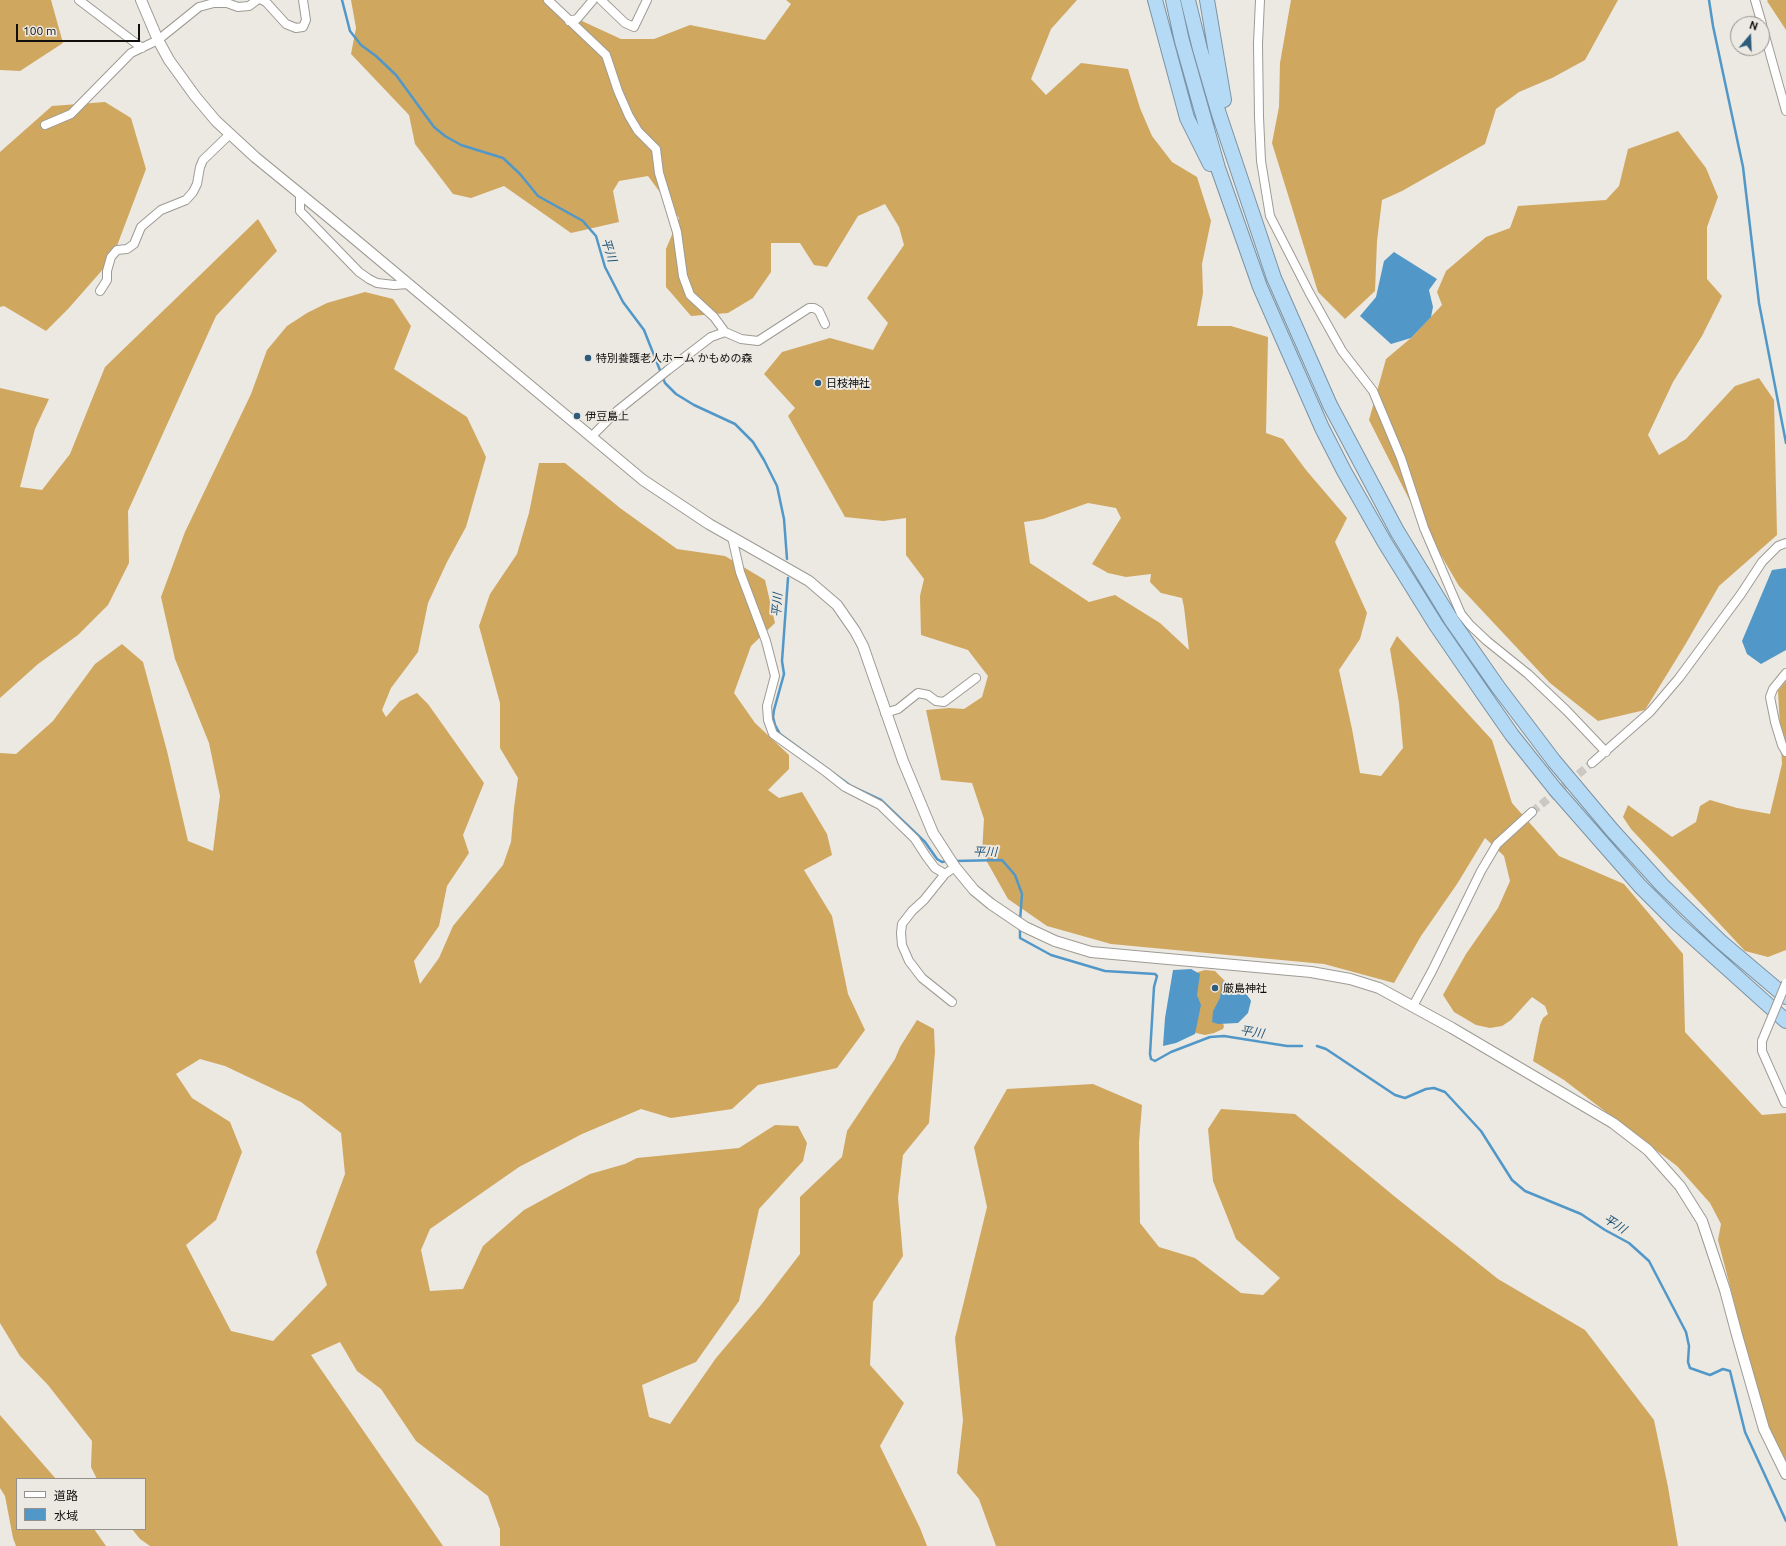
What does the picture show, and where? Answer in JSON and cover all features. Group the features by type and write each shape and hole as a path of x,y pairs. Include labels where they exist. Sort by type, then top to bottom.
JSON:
{"highway":[{"path":"1151,0 1187,118 1213,170 1240,250 1260,287"},
{"path":"1155,0 1166,46"},
{"path":"1173,0 1184,49 1218,168 1260,287 1322,428 1347,478 1385,543 1436,625 1512,735 1555,789 1640,886 1715,959 1786,1021"},
{"path":"1188,0 1202,57 1274,278 1330,405 1397,531 1452,621 1498,687 1554,761 1612,830 1662,885 1715,936 1786,997"},
{"path":"1207,0 1221,90 1233,131 1233,155"}],"street":[{"path":"79,0 142,48"},
{"path":"141,0 158,40 169,60 195,96 230,134 643,480 661,493 732,537 809,581 837,605 859,639 870,665 885,713 933,833 952,864 974,890 990,904 1015,922 1025,927 1055,941 1092,952 1298,970 1330,975 1379,988 1413,1006 1613,1123 1648,1150 1680,1186 1702,1221 1725,1290 1764,1429 1786,1474"},
{"path":"45,125 71,114 131,53 158,40 200,7 214,3 227,3 238,7 249,6 257,0"},
{"path":"262,0 266,2 286,24 296,28 303,27 306,20 303,0"},
{"path":"548,0 606,56 618,91 629,116 638,132 656,149 659,173 677,232 683,276 690,295 714,317 725,332 741,339 758,341 810,308 814,308 819,311 824,324"},
{"path":"569,21 577,19 593,0"},
{"path":"601,0 625,23 634,27 647,0"},
{"path":"1260,0 1258,44 1261,161 1270,216 1309,292 1342,351 1373,391 1401,458 1424,528 1461,614 1487,641 1528,674 1562,705 1606,752"},
{"path":"1755,0 1759,16"},
{"path":"1770,54 1786,111"},
{"path":"100,291 107,280 107,271 111,257 117,250 127,248 134,244 141,227 161,210 186,200 193,192 197,184 200,167 203,160 230,134"},
{"path":"300,194 300,211 359,272 377,283 394,285 409,284"},
{"path":"591,437 617,412 668,370 711,337 725,332"},
{"path":"732,537 740,572 766,642 775,676 767,706 768,720 773,734 845,787 880,805 915,839 930,862 945,874"},
{"path":"1592,763 1655,707 1683,672 1762,562 1778,546 1786,543"},
{"path":"1786,673 1773,689 1770,697 1774,722 1786,752"},
{"path":"885,713 898,709 918,693 928,695 936,701 944,702 976,678"},
{"path":"1413,1006 1432,971 1481,871 1497,844 1532,812"},
{"path":"952,864 902,924 900,933 902,945 909,961 922,978 952,1002"},
{"path":"1785,1103 1762,1051 1762,1041 1786,983"}],"shaded area":[{"path":"0,0 51,0 63,43 20,71 0,70"},
{"path":"351,0 543,0 558,10 621,39 654,39 690,25 765,40 791,4 786,0 1077,0 1051,29 1031,79 1046,95 1081,63 1128,69 1140,108 1152,136 1172,162 1197,177 1211,221 1202,264 1203,293 1197,326 1231,326 1268,337 1266,433 1283,439 1306,470 1347,518 1335,542 1367,613 1360,639 1339,670 1360,773 1381,776 1403,748 1399,703 1390,649 1397,636 1492,740 1512,803 1559,856 1624,884 1683,954 1685,1032 1762,1115 1786,1113 1786,1467 1781,1461 1758,1394 1718,1240 1721,1224 1710,1203 1677,1166 1564,1080 1533,1061 1540,1025 1543,1018 1548,1014 1545,1006 1532,997 1511,1020 1502,1026 1490,1028 1476,1025 1454,1012 1443,995 1466,954 1498,908 1510,881 1504,856 1485,838 1457,884 1421,936 1394,983 1324,964 1111,944 1047,926 1008,899 982,853 984,819 972,783 941,780 926,710 949,708 964,709 982,697 988,676 968,650 921,635 920,596 924,579 906,555 906,518 883,521 845,517 788,416 795,408 764,374 782,352 830,338 873,350 888,323 867,298 904,245 899,227 885,204 858,216 827,267 814,265 800,243 771,243 771,272 753,298 728,313 691,316 666,287 666,249 679,218 648,176 619,181 613,191 619,222 571,233 504,186 471,198 453,194 415,144 409,115 351,54 356,28","holes":["1088,503 1116,508 1121,518 1092,564 1108,573 1126,577 1151,574 1150,582 1161,593 1182,598 1189,650 1160,623 1115,595 1089,602 1030,563 1024,522 1043,519"]},
{"path":"1291,0 1618,0 1585,60 1552,78 1519,92 1496,109 1485,144 1402,191 1382,200 1377,241 1375,291 1345,319 1318,292 1272,143 1279,107 1280,63"},
{"path":"1786,0 1786,30 1767,1"},
{"path":"105,102 131,118 146,169 112,259 68,309 46,331 4,306 0,307 0,152 52,106"},
{"path":"1678,131 1706,168 1718,197 1707,227 1707,279 1722,296 1702,336 1673,382 1648,435 1659,455 1686,439 1735,386 1759,378 1774,400 1777,535 1719,586 1645,710 1598,721 1550,683 1459,586 1414,509 1369,420 1386,359 1411,338 1442,305 1437,292 1446,271 1486,237 1510,228 1518,206 1606,200 1619,186 1628,149"},
{"path":"258,219 277,251 216,316 128,511 129,563 108,605 78,635 38,664 0,698 0,388 49,399 35,429 20,487 42,490 70,454 105,367"},
{"path":"365,292 393,299 411,326 394,369 467,417 486,457 466,527 447,562 428,603 418,652 391,688 382,710 386,717 400,701 417,693 428,704 484,783 463,835 469,853 447,886 439,926 414,961 420,984 439,958 453,926 503,865 511,842 518,778 500,748 500,703 479,626 490,594 517,554 529,513 539,463 565,463 620,508 677,549 725,556 765,580 775,623 751,646 734,693 755,723 789,755 789,769 768,790 779,798 802,792 827,834 832,855 804,870 832,916 848,994 865,1030 837,1068 758,1085 732,1109 671,1118 641,1109 582,1134 519,1167 430,1229 421,1250 430,1291 463,1289 483,1246 524,1210 590,1174 625,1164 637,1158 739,1148 775,1125 798,1126 807,1143 803,1161 759,1209 739,1301 696,1362 642,1385 649,1417 670,1424 716,1358 761,1305 800,1254 800,1197 842,1157 847,1131 895,1059 900,1047 917,1020 934,1029 935,1052 929,1123 903,1155 898,1198 903,1256 873,1302 870,1365 904,1403 880,1446 920,1528 927,1546 500,1546 500,1529 488,1496 416,1441 381,1389 357,1371 340,1342 311,1355 443,1546 150,1546 140,1539 133,1530 146,1530 146,1478 96,1478 91,1467 92,1441 48,1385 20,1356 0,1323 0,753 16,754 53,721 95,664 122,644 143,662 167,751 188,841 213,851 220,796 209,743 175,659 161,597 185,532 251,394 267,350 287,326 307,313 327,303","holes":["200,1059 225,1066 301,1102 341,1133 345,1174 316,1252 327,1285 273,1341 231,1331 186,1245 216,1220 242,1152 230,1122 192,1098 176,1074"]},
{"path":"1786,681 1786,950 1768,957 1745,951 1631,829 1623,817 1628,805 1672,837 1696,822 1700,806 1710,800 1737,808 1770,814 1782,764 1778,691"},
{"path":"1205,970 1215,971 1228,984 1220,1017 1224,1026 1223,1029 1205,1035 1196,1033 1191,1029 1195,977 1198,972"},
{"path":"1093,1084 1142,1105 1139,1142 1140,1223 1159,1247 1195,1258 1241,1293 1263,1295 1280,1278 1236,1239 1213,1181 1208,1129 1221,1109 1295,1114 1498,1279 1585,1330 1654,1420 1668,1487 1678,1546 996,1546 979,1499 957,1473 963,1420 955,1338 987,1207 974,1147 1007,1089"},
{"path":"0,1415 55,1478 16,1478 16,1530 95,1530 106,1546 16,1546 13,1538 5,1496 0,1488"}],"water":[{"path":"1394,252 1437,279 1429,290 1433,307 1431,317 1411,338 1391,344 1360,316 1376,297 1384,261"},
{"path":"1786,568 1786,650 1761,664 1747,654 1742,641 1772,570"},
{"path":"1191,969 1200,974 1197,995 1201,1005 1195,1034 1176,1043 1163,1046 1165,1018 1173,970"},
{"path":"1222,982 1240,986 1251,1001 1248,1013 1238,1023 1218,1024 1212,1022 1213,1011 1220,998"}],"waterway":[{"name":"平川","path":"342,0 350,31 361,45 376,56 396,75 434,127 445,136 461,145 503,158 520,174 538,196 583,221 596,236 605,267 623,302 644,330 665,383 676,394 694,405 735,424 753,442 764,460 777,486 784,519 787,559"},
{"path":"1709,0 1713,26 1743,167 1759,303 1786,443"},
{"name":"平川","path":"788,578 782,661 784,674 773,717 780,734 851,786 881,800 925,842 937,859 942,862 947,861"},
{"name":"平川","path":"954,861 1002,860 1015,875 1022,894 1020,921"},
{"name":"平川","path":"1020,926 1020,938 1051,955 1105,971 1155,974 1157,976 1154,987 1150,1054 1151,1059 1155,1061 1171,1052 1210,1037 1224,1036 1287,1046 1302,1046"},
{"name":"平川","path":"1317,1046 1326,1049 1395,1095 1405,1098 1426,1089 1434,1088 1445,1092 1481,1131 1512,1180 1525,1191 1581,1214 1605,1230 1629,1243 1649,1261 1686,1332 1689,1346 1688,1362 1690,1368 1710,1375 1723,1369 1730,1371 1745,1432 1786,1521"}],"tunnel":[{"path":"1532,812 1592,763"}],"place":[{"name":"特別養護老人ホーム かもめの森","path":"588,358"},
{"name":"日枝神社","path":"818,383"},
{"name":"伊豆島上","path":"577,416"},
{"name":"厳島神社","path":"1215,988"}]}
